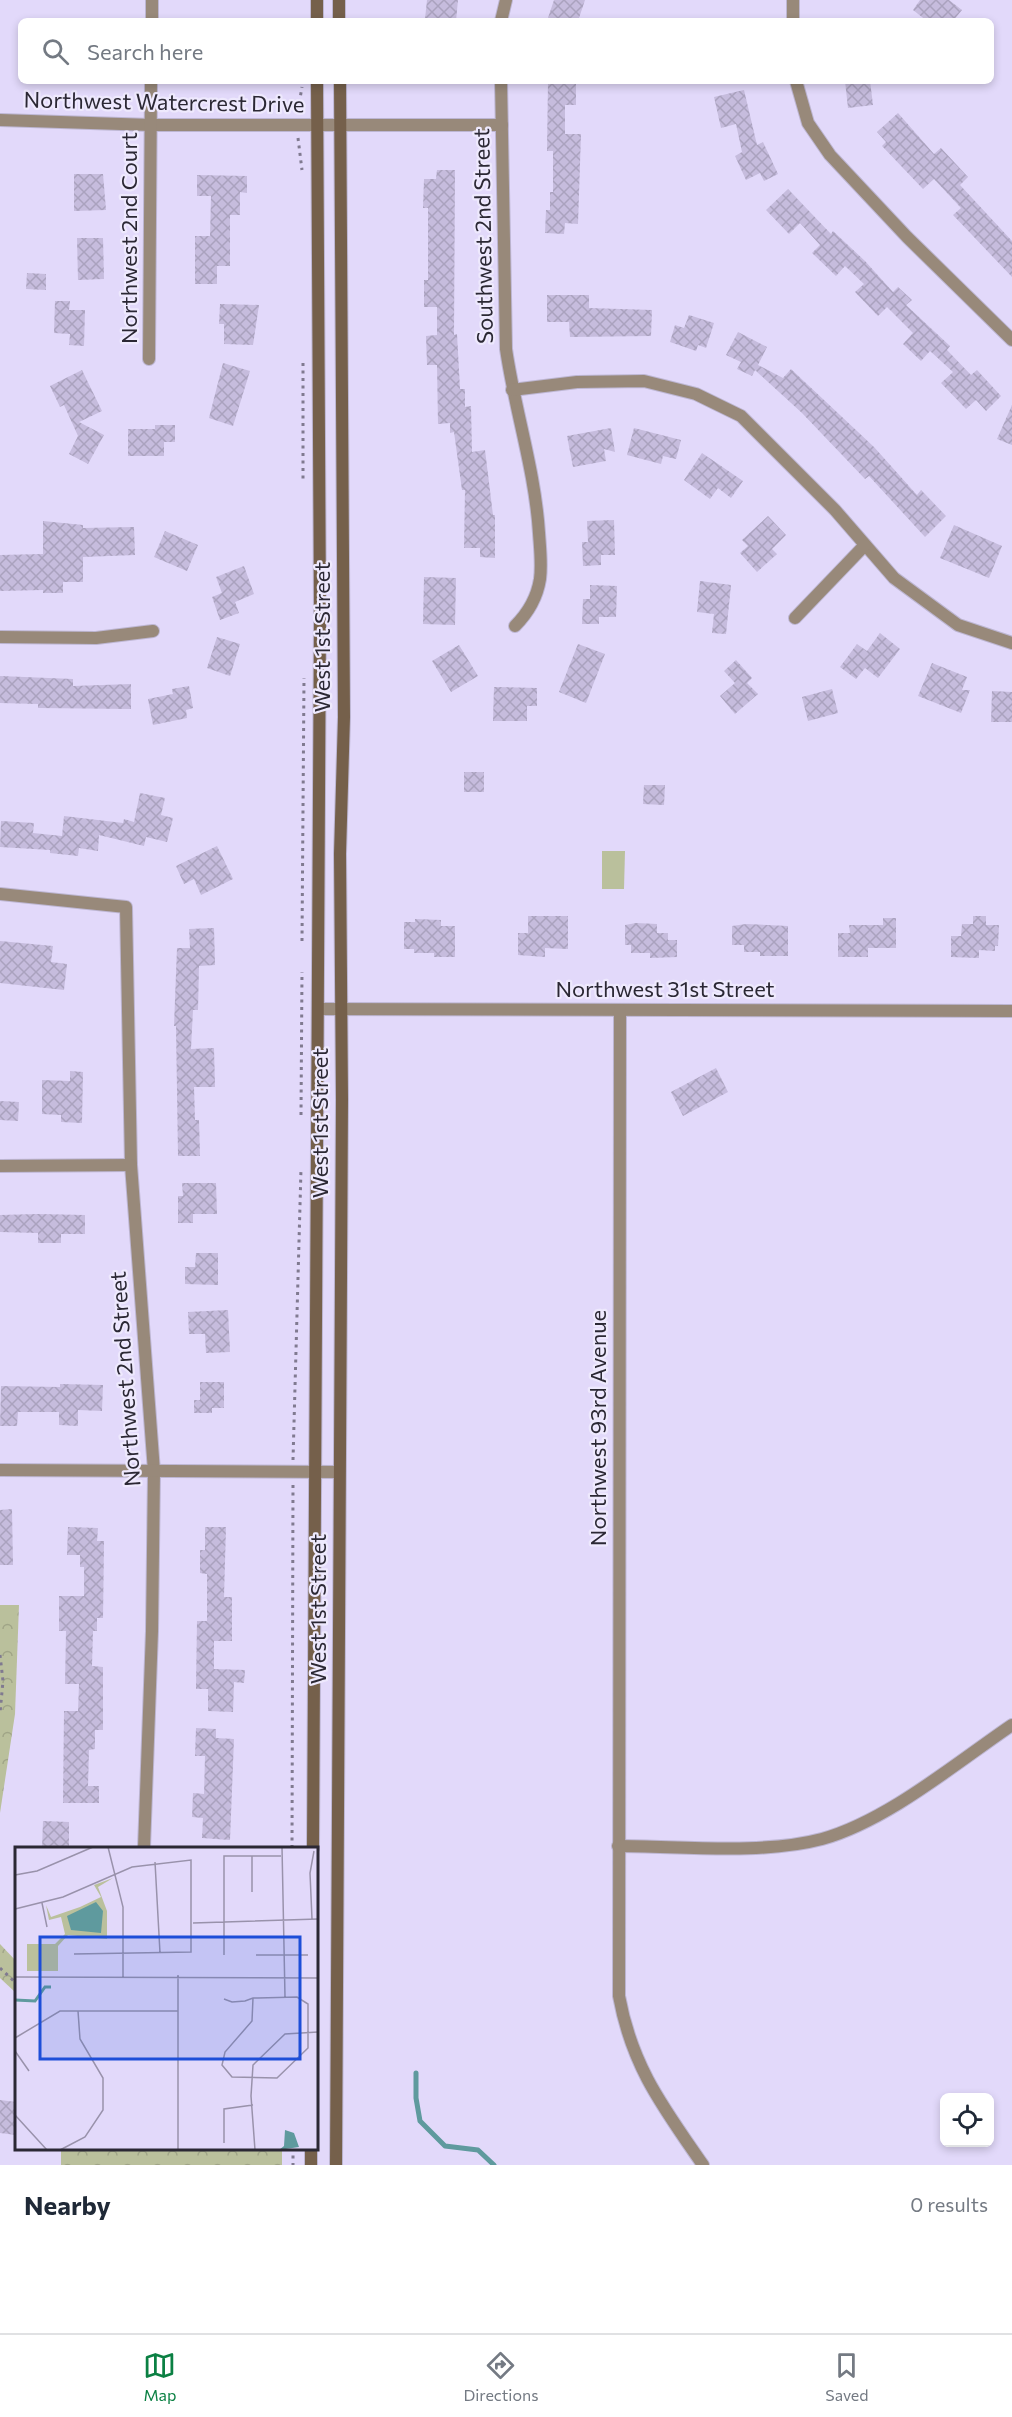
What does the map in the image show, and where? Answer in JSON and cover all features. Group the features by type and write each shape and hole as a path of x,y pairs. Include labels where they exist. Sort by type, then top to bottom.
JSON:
{"main road":[{"path":"317,0 317,18"},
{"path":"339,0 339,18"},
{"name":"West 1st Street","path":"313,1847 317,1472 322,126 317,84"},
{"name":"West 1st Street","path":"336,2165 342,1008 340,854 344,694 340,84"}],"street":[{"path":"152,0 152,18"},
{"path":"502,18 506,0"},
{"path":"793,0 793,18"},
{"name":"Northwest 2nd Court","path":"149,360 151,84"},
{"name":"Southwest 2nd Street","path":"501,84 503,296 506,349 512,390 529,456 541,561 536,594 531,608 514,626"},
{"path":"797,84 808,123 830,155 907,237 1012,340"},
{"name":"Northwest Watercrest Drive","path":"0,120 322,126 502,125"},
{"path":"512,390 577,381 644,381 696,394 741,416 835,510 894,578 958,625 1012,643"},
{"path":"795,618 865,546"},
{"path":"0,636 96,638 153,631"},
{"name":"Northwest 2nd Street","path":"0,894 126,907 131,1165 154,1471 152,1631 144,1847"},
{"name":"Northwest 31st Street","path":"318,1009 1012,1011"},
{"name":"Northwest 93rd Avenue","path":"620,1011 617,1968 625,2027 646,2081 703,2165"},
{"path":"0,1166 131,1165"},
{"path":"0,1470 339,1472"},
{"path":"618,1846 760,1847 791,1845 822,1839 879,1815 1012,1725"}],"path":[{"path":"302,174 298,101 303,84"},
{"path":"303,358 304,484"},
{"path":"302,946 304,675"},
{"path":"301,1124 302,969"},
{"path":"292,1847 292,1472 301,1158"},
{"path":"0,1655 3,1681 0,1713"},
{"path":"0,1968 15,1982"}],"green space":[{"path":"602,851 625,851 624,889 602,889"},
{"path":"0,1605 19,1605 15,1714 0,1813"},
{"path":"0,1944 15,1960 15,1992 0,1978"},
{"path":"61,2150 282,2150 282,2165 61,2165"}],"building":[{"path":"427,0 458,0 456,18 425,18"},
{"path":"554,0 585,0 579,18 548,18"},
{"path":"920,0 949,0 962,10 955,18 923,18 913,10"},
{"path":"548,84 576,84 576,105 565,105 565,134 581,134 578,224 565,223 564,234 545,233 546,210 550,210 550,192 553,192 553,151 547,151"},
{"path":"845,84 870,84 873,105 848,108"},
{"path":"744,90 757,145 763,142 778,174 764,181 760,173 746,180 735,156 742,152 736,124 721,128 714,97"},
{"path":"898,113 934,154 941,148 968,177 960,185 1012,241 1012,277 953,215 961,208 934,179 923,189 882,146 886,142 877,132"},
{"path":"437,170 455,170 454,335 457,334 460,389 465,389 465,407 471,406 472,452 485,450 493,515 495,515 495,558 480,557 480,548 464,548 465,490 462,490 454,432 450,433 450,423 438,424 437,365 427,365 426,336 437,335 437,307 424,307 424,280 428,280 428,208 423,208 424,179 436,179"},
{"path":"74,174 103,174 106,210 74,211"},
{"path":"197,175 247,176 247,193 240,192 240,215 230,215 230,266 217,266 217,284 195,284 195,236 210,236 211,196 197,196"},
{"path":"788,189 831,234 833,231 865,261 893,292 898,287 912,300 906,305 950,346 947,350 971,375 977,370 1001,396 986,411 976,400 966,409 941,383 953,372 930,351 921,361 903,344 913,333 887,307 878,316 855,292 864,284 845,266 836,276 812,253 820,245 800,223 789,234 766,210"},
{"path":"77,238 103,238 104,279 78,280"},
{"path":"27,273 46,274 46,290 26,289"},
{"path":"547,295 589,295 589,308 652,310 651,336 570,337 569,322 547,322"},
{"path":"55,301 70,301 69,310 85,310 84,346 69,345 70,334 54,333"},
{"path":"220,304 259,305 253,345 224,344 224,324 219,324"},
{"path":"689,315 714,323 706,348 698,345 696,351 670,342 675,325 684,328"},
{"path":"738,332 767,347 758,365 783,378 791,369 874,447 917,495 921,490 946,516 925,537 869,476 865,479 802,413 755,370 752,376 737,369 741,362 726,355"},
{"path":"223,363 250,371 233,426 209,418"},
{"path":"82,370 102,411 79,422 104,435 88,464 69,454 78,436 64,405 60,407 50,386"},
{"path":"1012,405 1012,445 997,439"},
{"path":"155,425 175,425 175,442 164,442 164,456 128,456 128,429 155,429"},
{"path":"611,428 615,452 604,449 606,461 573,467 567,436"},
{"path":"634,428 681,440 676,459 663,456 661,464 627,455"},
{"path":"702,453 743,481 731,498 718,488 710,499 684,480"},
{"path":"768,516 786,535 772,549 777,554 757,572 740,553 748,546 742,540"},
{"path":"614,520 615,555 601,555 601,565 583,566 582,542 588,542 587,521"},
{"path":"43,521 83,525 83,528 134,527 135,555 83,557 83,582 63,582 63,593 43,593 43,590 0,591 0,555 43,554"},
{"path":"954,525 1002,546 989,578 940,558"},
{"path":"165,531 198,545 187,571 154,557"},
{"path":"244,566 254,594 235,602 239,613 220,620 212,597 222,593 216,577"},
{"path":"424,577 456,578 455,625 423,624"},
{"path":"700,581 731,585 726,634 712,633 714,614 697,612"},
{"path":"590,585 617,586 616,617 599,617 599,624 582,624 583,599 590,599"},
{"path":"880,633 900,649 878,678 865,668 856,679 840,667 857,644 867,651"},
{"path":"217,637 240,644 230,676 207,668"},
{"path":"578,644 605,654 586,703 559,692"},
{"path":"459,645 478,676 451,692 432,661"},
{"path":"736,660 752,678 747,683 758,694 735,714 720,696 735,683 724,671"},
{"path":"932,663 967,677 962,690 970,690 961,713 918,696"},
{"path":"0,676 73,679 73,686 131,684 131,709 38,708 38,704 0,703"},
{"path":"189,686 193,708 186,710 187,718 153,725 148,699 173,694 172,689"},
{"path":"494,687 537,688 537,706 527,706 527,721 493,721"},
{"path":"832,689 838,713 808,721 802,697"},
{"path":"992,691 1012,692 1012,722 991,722"},
{"path":"464,772 484,772 484,792 464,792"},
{"path":"644,785 665,785 664,805 643,804"},
{"path":"140,793 165,798 161,815 173,818 167,842 146,837 144,846 99,835 98,851 79,848 78,856 50,853 50,850 0,847 1,821 34,823 33,833 62,836 64,816 123,823 124,819 134,822"},
{"path":"217,846 233,879 201,895 194,879 184,884 176,866"},
{"path":"528,916 568,916 568,949 545,948 545,957 518,955 518,933 528,933"},
{"path":"973,916 986,916 986,925 999,925 998,946 995,946 995,951 979,950 979,958 951,957 951,936 961,936 962,924 973,924"},
{"path":"883,918 896,918 896,948 868,948 868,957 838,957 838,933 850,933 849,925 883,925"},
{"path":"415,919 441,920 441,926 455,926 455,957 434,957 434,953 414,953 414,949 404,949 404,922 415,922"},
{"path":"657,924 657,933 668,933 668,940 677,940 677,957 650,958 650,953 631,953 631,945 625,945 625,925"},
{"path":"746,924 788,926 788,956 760,956 760,952 744,952 744,945 732,945 732,926"},
{"path":"214,928 215,965 199,966 198,1010 193,1010 191,1049 214,1048 215,1087 194,1087 195,1120 199,1120 200,1156 178,1156 176,1026 174,1026 177,948 190,948 189,929"},
{"path":"0,941 53,946 51,962 67,964 64,990 0,983"},
{"path":"716,1068 728,1092 683,1116 671,1092"},
{"path":"70,1071 83,1072 82,1123 61,1122 61,1115 42,1114 42,1080 70,1081"},
{"path":"0,1101 19,1102 18,1121 0,1120"},
{"path":"182,1183 216,1183 217,1214 193,1214 193,1223 178,1223 178,1196 183,1196"},
{"path":"0,1215 85,1215 85,1234 61,1234 61,1243 38,1243 38,1233 0,1232"},
{"path":"196,1253 218,1253 218,1285 185,1284 185,1267 195,1267"},
{"path":"228,1310 230,1352 206,1353 205,1334 189,1334 188,1312"},
{"path":"200,1382 224,1382 224,1408 212,1408 212,1413 194,1413 194,1400 200,1400"},
{"path":"60,1384 103,1385 102,1411 78,1410 78,1426 59,1425 59,1412 18,1412 17,1426 0,1426 1,1386 60,1387"},
{"path":"12,1509 13,1565 0,1565 0,1510"},
{"path":"68,1527 98,1528 97,1541 104,1541 103,1618 97,1618 97,1631 93,1631 92,1666 103,1667 103,1730 95,1730 95,1749 89,1750 88,1786 99,1786 99,1803 63,1803 64,1711 78,1711 79,1684 65,1684 66,1631 59,1631 59,1596 84,1596 84,1567 80,1567 80,1555 67,1555"},
{"path":"205,1527 226,1527 224,1597 232,1597 232,1641 214,1641 214,1669 245,1670 244,1683 234,1682 233,1712 208,1711 208,1689 196,1689 197,1621 207,1621 207,1574 200,1573 200,1550 205,1550"},
{"path":"196,1728 216,1729 216,1738 234,1739 230,1840 202,1838 203,1818 192,1817 193,1793 204,1794 205,1756 195,1756"},
{"path":"43,1821 69,1822 69,1847 42,1847"},
{"path":"0,2100 15,2102 15,2135 0,2133"}],"waterway":[{"path":"416,2073 416,2098 420,2121 445,2146 478,2150 494,2165"}]}
